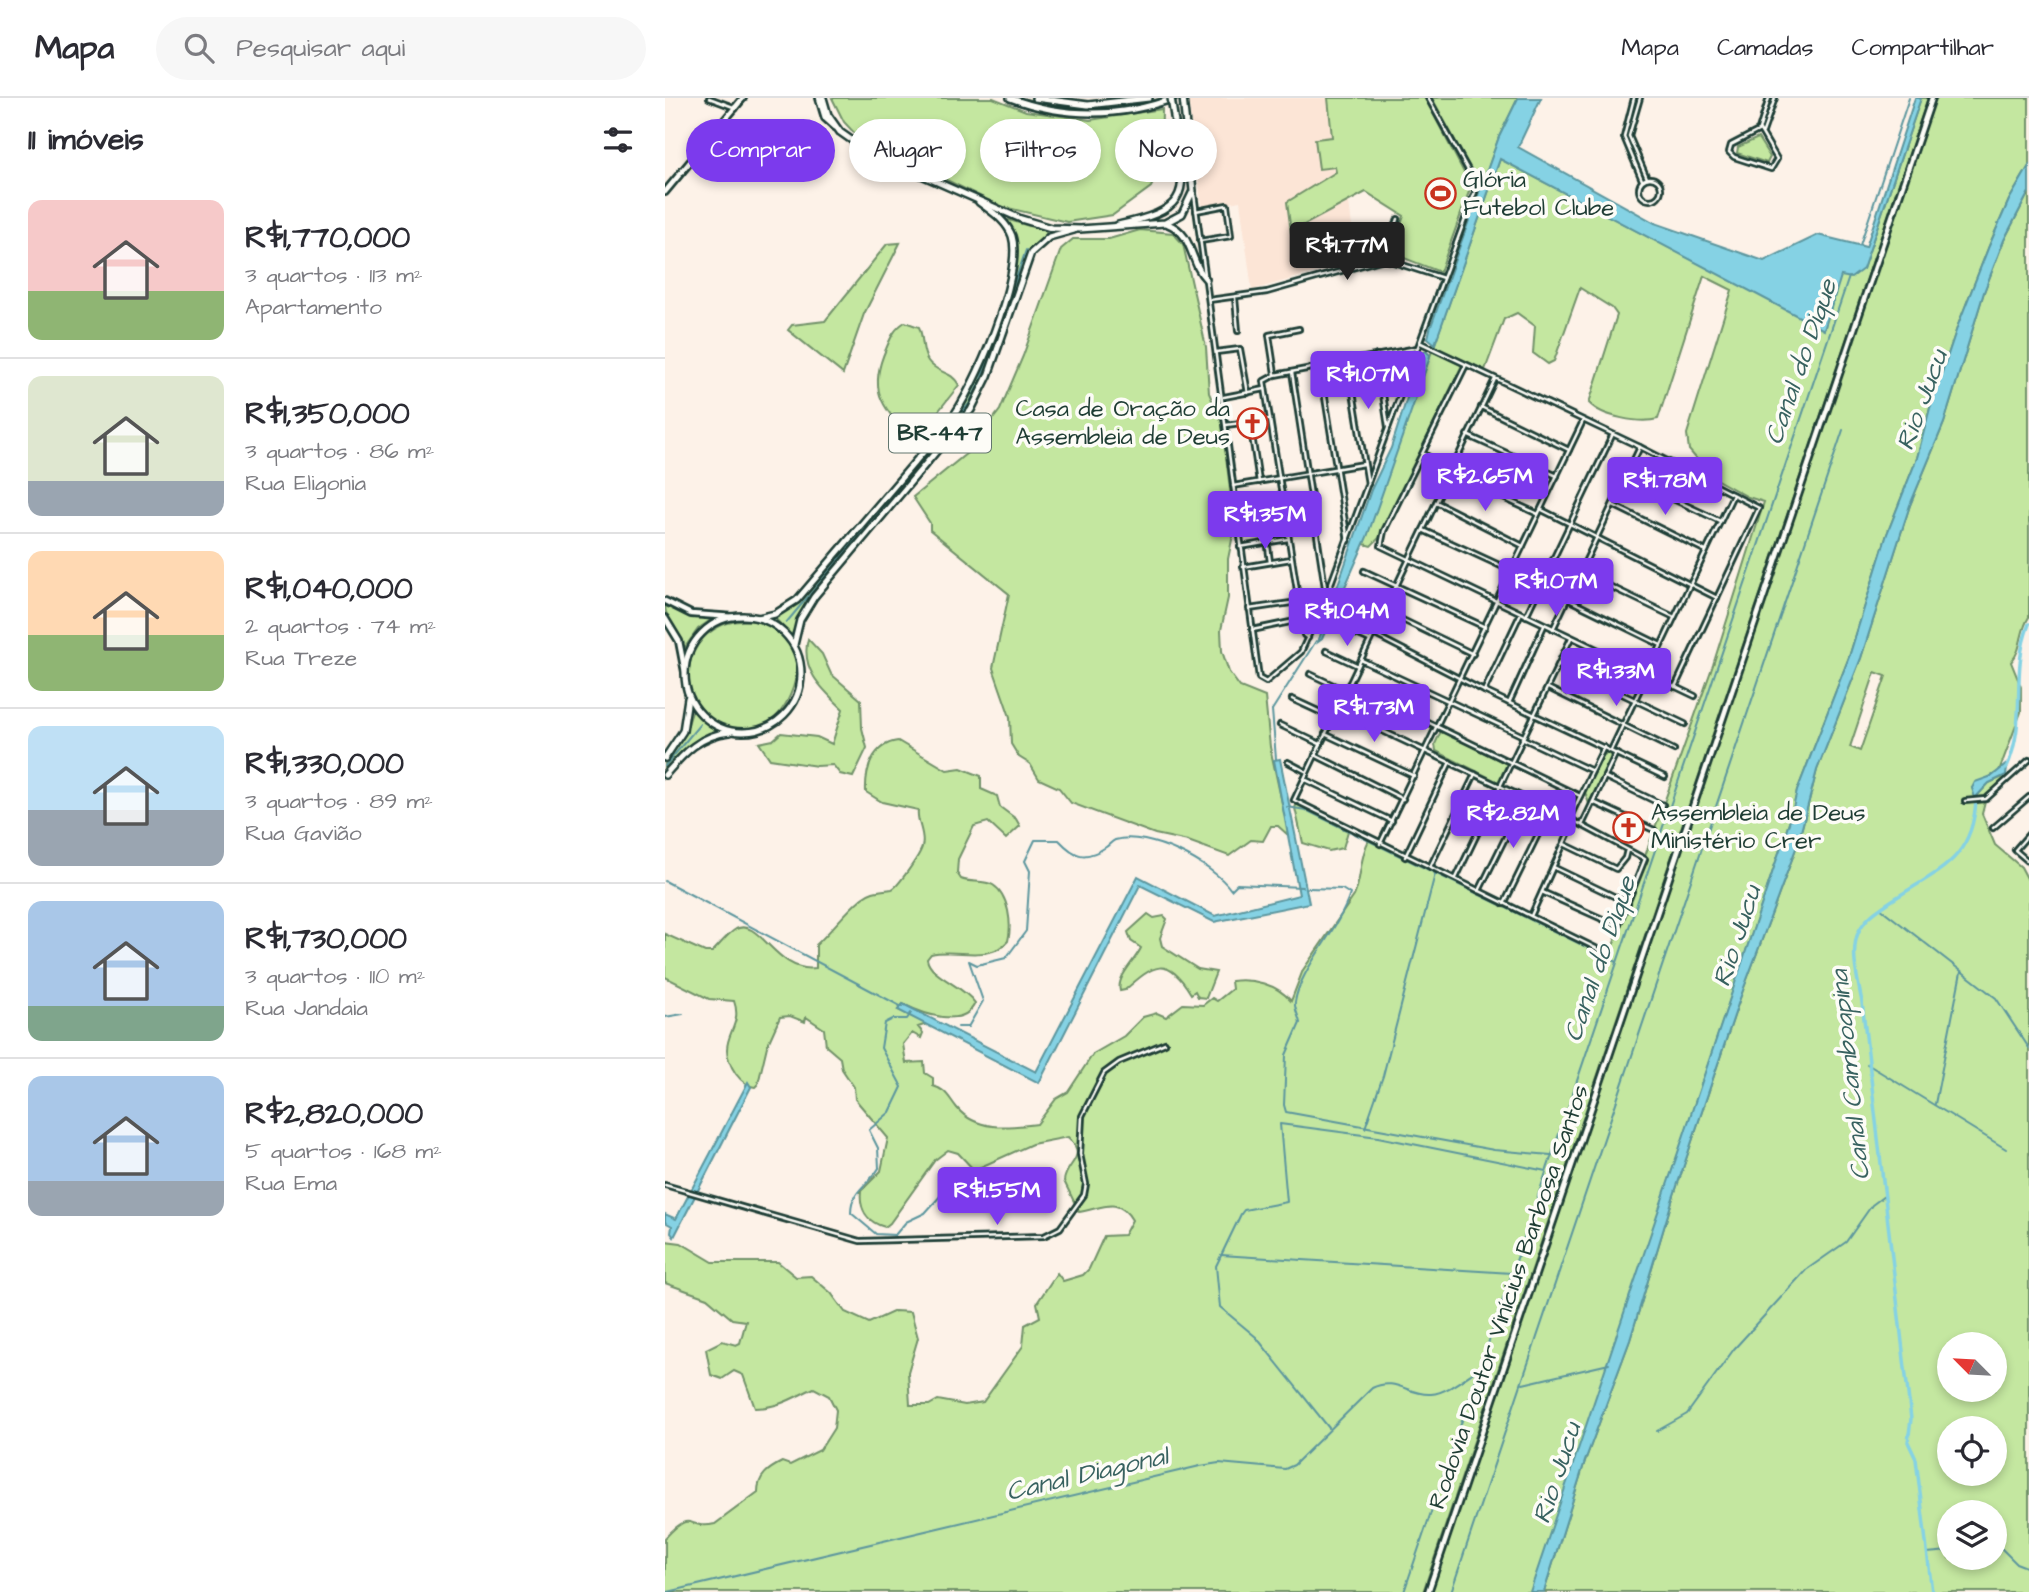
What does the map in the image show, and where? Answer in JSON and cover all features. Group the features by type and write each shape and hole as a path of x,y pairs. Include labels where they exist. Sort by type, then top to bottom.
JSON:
{"main road":[{"path":"665,192 743,98"},
{"name":"BR-447","path":"821,98 828,115 840,131 867,151 979,202 1043,226 1080,229 1165,223"},
{"path":"1010,98 1051,110 1088,113 1134,109 1173,98"},
{"path":"1035,98 1097,105 1149,98"},
{"name":"BR-447","path":"1105,228 1156,216 1175,201 1184,173 1173,98"},
{"path":"1165,223 1182,214 1193,191 1183,98"},
{"name":"Rodovia Doutor Vinícius Barbosa Santos","path":"1428,1592 1932,98"},
{"name":"BR-447","path":"665,758 685,726 685,672 691,650 700,635 713,625 734,617 758,618 776,614 797,600 949,422 969,393 1015,262 1012,237 1006,224 979,202"},
{"path":"1165,223 1183,233 1198,270 1206,279"},
{"name":"BR-447","path":"665,775 698,742 715,735 765,727 791,706 801,679 794,645 800,620 814,597 971,410 988,376 1031,253 1049,237 1080,229"},
{"path":"665,601 702,616 734,617"},
{"path":"665,618 679,641 685,672"},
{"path":"758,618 777,627 794,645"},
{"name":"BR-447","path":"687,688 693,704 708,720 738,732"}],"street":[{"path":"709,98 736,108"},
{"path":"1193,191 1252,630 1259,678 1264,682 1292,662 1308,638 1327,597 1475,187 1428,98"},
{"path":"1634,98 1624,137 1643,180"},
{"path":"1640,98 1629,136 1647,178 1660,183 1661,190 1656,198 1647,200 1641,196 1639,187 1647,178"},
{"path":"1759,130 1763,132 1777,159 1773,168 1768,169 1731,155 1731,145 1759,130 1769,98"},
{"path":"1763,132 1775,98"},
{"path":"1196,211 1227,205 1229,214 1231,236 1201,240"},
{"path":"1384,259 1398,219"},
{"path":"1209,300 1251,296 1384,259 1443,278"},
{"path":"1234,298 1238,331"},
{"path":"1275,375 1269,335 1299,329"},
{"path":"1308,638 1304,635 1301,620 1265,379 1425,345 1640,447 1759,510 1675,687"},
{"path":"1216,352 1240,349 1248,393"},
{"path":"1377,355 1389,430"},
{"path":"1348,361 1368,488"},
{"path":"1466,365 1384,531 1381,543 1384,548 1695,696"},
{"path":"1320,366 1348,545"},
{"path":"1292,372 1327,597"},
{"path":"1495,379 1294,800 1405,857 1610,955"},
{"path":"1222,397 1265,389"},
{"path":"1481,407 1569,450"},
{"path":"1226,425 1270,419"},
{"path":"1380,844 1583,421"},
{"path":"1250,422 1259,482"},
{"path":"1467,435 1557,476"},
{"path":"1526,616 1612,435"},
{"path":"1553,629 1640,447"},
{"path":"1424,454 1451,471 1538,514"},
{"path":"1233,486 1364,464"},
{"path":"1626,477 1720,521"},
{"path":"1611,750 1733,495"},
{"path":"1436,502 1523,546"},
{"path":"1613,505 1706,551"},
{"path":"1541,509 1595,539 1717,598"},
{"path":"1238,527 1286,520"},
{"path":"1264,523 1270,562"},
{"path":"1423,530 1512,571"},
{"path":"1241,547 1288,539"},
{"path":"1243,566 1291,559"},
{"path":"1364,571 1485,628"},
{"path":"1580,572 1674,617"},
{"path":"1350,597 1473,654"},
{"path":"1567,599 1661,645"},
{"path":"1249,609 1299,602"},
{"path":"1484,691 1521,614"},
{"path":"1252,630 1301,620"},
{"path":"1509,703 1545,625"},
{"path":"1339,626 1370,640"},
{"path":"1373,634 1484,691 1665,777"},
{"path":"1455,879 1570,638"},
{"path":"1326,651 1358,666"},
{"path":"1361,660 1593,771"},
{"path":"1559,664 1685,724"},
{"path":"1310,674 1346,691"},
{"path":"1349,684 1580,796"},
{"path":"1547,687 1674,750"},
{"path":"1292,699 1333,718"},
{"path":"1337,710 1574,821 1644,859 1618,926 1542,892"},
{"path":"1280,725 1320,744"},
{"path":"1325,734 1414,776"},
{"path":"1569,819 1604,747"},
{"path":"1582,825 1616,753"},
{"path":"1315,754 1403,799"},
{"path":"1965,801 1989,797 2029,760"},
{"path":"1288,762 1307,772"},
{"path":"1405,857 1450,762"},
{"path":"1430,867 1475,774"},
{"path":"1605,777 1663,805"},
{"path":"1303,779 1392,821"},
{"path":"1993,828 2029,797"},
{"path":"1479,891 1525,798"},
{"path":"1593,802 1654,830"},
{"path":"1504,904 1549,810"},
{"path":"1531,916 1574,821"},
{"path":"2029,834 2015,849 2017,855 2029,862"},
{"path":"1563,844 1616,869 1625,858 1627,850"},
{"path":"1553,867 1628,903"},
{"path":"665,1185 860,1241 948,1241 1050,1234 1064,1224 1084,1195 1086,1184 1080,1154 1081,1116 1104,1073 1119,1062 1165,1043"}],"shaded area":[{"path":"1188,98 1328,98 1336,173 1287,202 1291,232 1349,201 1356,261 1252,290 1240,201 1202,208 1199,182 1217,182 1217,119 1191,119"}],"green space":[{"path":"832,98 993,98 1026,111 1083,119 980,119 980,182 1101,182 1101,119 1097,119 1162,109 1162,119 1115,119 1115,182 1153,182 1151,187 1113,215 1067,222 1000,206 951,182 966,182 966,119 849,119 849,127"},
{"path":"1016,98 1088,108 1163,99 1126,108 1089,110 1053,107"},
{"path":"1328,98 1425,98 1471,186 1440,272 1391,253 1404,216 1366,192 1291,232 1287,202 1336,172 1335,167 1319,169 1315,139 1332,137"},
{"path":"1432,98 1518,98 1499,137 1481,188"},
{"path":"1921,98 1928,98 1423,1592 665,1592 665,1538 686,1522 715,1524 758,1492 762,1477 772,1467 782,1462 790,1465 820,1450 834,1428 836,1410 829,1396 814,1388 779,1404 755,1408 743,1375 734,1371 722,1379 711,1375 706,1349 722,1341 736,1345 740,1343 746,1321 732,1319 707,1298 665,1283 665,1241 681,1243 713,1262 778,1262 796,1277 811,1276 831,1293 845,1312 869,1323 895,1311 911,1312 918,1338 908,1372 910,1405 929,1405 938,1400 965,1405 983,1402 1023,1346 1025,1325 1040,1317 1037,1303 1057,1273 1063,1281 1083,1275 1089,1269 1104,1236 1124,1235 1132,1220 1127,1212 1115,1206 1079,1212 1064,1181 1077,1150 1068,1137 1032,1144 974,1170 958,1153 948,1150 935,1160 890,1223 885,1227 873,1222 865,1214 861,1204 861,1191 881,1171 888,1138 855,1099 854,1087 842,1069 840,1058 826,1046 824,1029 806,1017 805,1022 790,1016 780,1017 767,1046 758,1084 755,1087 747,1085 736,1074 727,1052 736,1020 734,1001 709,999 665,977 665,934 705,952 712,952 733,931 745,927 790,963 802,968 816,968 816,945 866,895 895,887 922,847 918,810 882,802 866,792 872,759 882,747 898,741 947,770 961,768 981,776 981,789 997,796 1000,807 1016,819 1020,826 1006,839 988,822 974,826 958,859 957,873 961,879 989,883 1003,896 1010,927 1008,941 992,951 931,954 927,959 934,971 975,1003 970,1011 962,1016 942,1017 903,1004 898,1010 927,1024 918,1027 923,1033 921,1038 912,1033 903,1044 906,1063 924,1062 925,1073 933,1078 933,1086 944,1092 965,1116 974,1121 1005,1127 1037,1124 1056,1099 1068,1092 1093,1054 1124,1036 1143,1017 1157,1013 1166,1017 1183,1004 1203,1005 1212,998 1217,1001 1232,989 1231,981 1247,980 1271,986 1291,1001 1303,970 1354,896 1369,840 1609,957 1713,665 1764,502 1748,497 1712,477 1689,450 1687,434 1732,290 1704,276 1658,419 1641,421 1622,418 1603,412 1589,403 1617,315 1612,308 1580,288 1554,361 1548,364 1533,353 1535,326 1517,313 1504,319 1485,370 1434,346 1500,159 1803,318 1841,275 1863,269"},
{"path":"1934,98 2029,98 2029,166 2009,200 1958,325 1930,408 1917,458 1887,534 1849,657 1797,791 1791,817 1533,1587 1530,1592 1429,1592"},
{"path":"1758,138 1770,157 1767,163 1737,153 1738,147"},
{"path":"2029,192 2029,617 2011,662 2021,687 2021,712 1999,771 1972,788 1976,797 1989,783 2003,777 2009,780 1985,802 1982,814 1995,845 2021,867 2029,882 2029,1592 1544,1592 1585,1461 1630,1340 1672,1201 1739,1001 1798,843 1817,770 1861,658 1910,505 1944,423 1984,292 2004,240","holes":["1875,672 1886,676 1860,751 1850,747"]},
{"path":"1009,220 1046,231 1046,235 1031,248 1025,260 994,351 975,395 949,435 808,600 791,636 774,617 804,597 951,423 970,395 1016,265 1015,240 1006,224"},
{"path":"1140,230 1173,233 1183,244 1206,347 1209,393 1222,423 1231,498 1234,530 1228,559 1228,598 1221,630 1222,651 1229,672 1240,687 1265,697 1270,747 1289,836 1278,826 1271,826 1263,841 1251,840 1229,856 1188,841 1155,834 1071,803 1059,788 1039,779 1030,764 1019,757 1011,744 1010,717 993,668 1009,594 930,530 930,523 913,497 967,453 1000,410 1023,356 1061,249 1073,239 1109,239"},
{"path":"900,243 864,314 843,374 788,330 792,325 825,321 887,244"},
{"path":"905,322 919,327 928,361 956,380 959,385 914,442 887,409 878,389 880,365 886,349 895,330"},
{"path":"1432,351 1462,365 1379,538 1371,546 1364,544 1370,522"},
{"path":"665,605 691,617 712,619 698,629 683,650 667,616"},
{"path":"762,621 783,631 794,649 796,671 791,694 778,714 760,727 737,730 711,719 700,709 689,684 689,670 698,644 708,634 730,622"},
{"path":"808,639 822,654 831,674 861,700 862,728 867,748 853,777 840,774 833,765 817,766 770,759 759,743 773,740 781,733 817,737 832,744 843,709 821,687 810,670 806,650"},
{"path":"693,709 718,731 690,745 665,771 665,762 684,736"},
{"path":"1441,731 1507,764 1498,782 1436,751 1435,744"},
{"path":"1609,753 1611,758 1589,804 1585,792 1603,755"},
{"path":"1297,803 1348,831 1343,848 1329,851 1303,843 1295,808"},
{"path":"1148,914 1154,918 1164,916 1167,919 1160,938 1162,946 1198,969 1216,972 1206,998 1198,997 1195,991 1191,994 1174,973 1159,968 1144,974 1120,991 1123,975 1141,948 1131,941 1128,932"}],"water":[{"path":"1518,98 1541,98 1518,147 1655,223 1764,261 1818,235 1866,247 1915,98 1921,98 1863,269 1851,278 1841,276 1824,330 1500,159 1435,344 1428,338 1430,329 1499,137"},
{"name":"Rio Jucu","path":"2029,166 2029,192 2004,240 1984,292 1944,423 1910,505 1861,658 1817,770 1798,843 1739,1001 1672,1201 1630,1340 1585,1461 1544,1592 1530,1592 1791,817 1797,791 1849,657 1887,534 1917,458 1930,408 1958,325 2009,200"},
{"path":"1426,351 1430,355 1429,360 1367,537 1322,639 1318,642 1371,490 1391,448 1421,354"},
{"path":"1280,759 1309,903 1214,922 1140,885 1039,1083 898,1010 903,1004 1036,1072 1138,876 1215,916 1299,895 1274,760"},
{"path":"2008,763 2006,775 1989,783 1975,798 1972,788 1975,782 1992,776"},
{"path":"748,1082 751,1087 674,1237 671,1233 672,1226 665,1222 665,1214 676,1219"}],"waterway":[{"name":"Canal do Dique","path":"1860,245 1909,98"},
{"path":"786,623 969,404 981,379 1026,250"},
{"name":"Canal do Dique","path":"1404,1592 1849,277"},
{"path":"1451,1592 1843,430"},
{"path":"1325,628 1334,608"},
{"path":"2006,769 2016,732 2020,661 2029,624"},
{"path":"1276,759 1272,710 1316,641"},
{"path":"665,766 700,724"},
{"name":"Canal Camboapina","path":"1932,1592 1916,1459 1908,1442 1911,1419 1862,1002 1855,967 1855,949 1858,933 1871,916 1936,873 1959,852 1968,838 1976,799"},
{"path":"1287,807 1306,810 1617,962"},
{"path":"958,1027 968,1027 983,1001 969,961 977,965 1006,958 1026,931 1030,871 1025,861 1035,840 1059,840 1081,855 1099,851 1115,840 1145,840 1195,860 1231,890 1237,884 1302,887"},
{"path":"1365,1128 1383,1076 1435,874"},
{"path":"665,881 902,1007"},
{"path":"1308,888 1342,889 1350,894 1298,989 1295,1005 1300,1023 1286,1055 1286,1112 1494,1150 1551,1155"},
{"path":"1880,908 1996,998 2029,1048"},
{"path":"1935,1104 1961,972"},
{"path":"911,1013 907,1019 893,1019 885,1023 881,1048 902,1087 890,1112 869,1130 878,1148 879,1168 857,1193 851,1213 876,1234 895,1235 906,1222 925,1213 943,1193"},
{"path":"665,1017 683,1014"},
{"path":"1867,1064 2006,1149"},
{"path":"1329,1428 1256,1337 1220,1307 1216,1266 1241,1214 1244,1210 1287,1202 1280,1124 1378,1137 1546,1171"},
{"path":"1657,1431 1687,1414 1734,1349 1806,1270 1846,1242 1872,1205 1884,1196"},
{"path":"1221,1255 1512,1273"},
{"path":"1523,1384 1609,1364"},
{"name":"Canal Diagonal","path":"668,1592 1200,1466 1219,1463 1285,1469 1294,1465 1372,1388 1388,1384 1423,1394 1437,1393 1480,1368"},
{"path":"1927,1553 1937,1552"},
{"path":"2007,1554 2016,1563 2029,1568"}],"place":[{"name":"Glória Futebol Clube","path":"1440,194"},
{"name":"Casa de Oração da Assembleia de Deus","path":"1253,423"},
{"name":"Assembleia de Deus Ministério Crer","path":"1628,827"}]}
